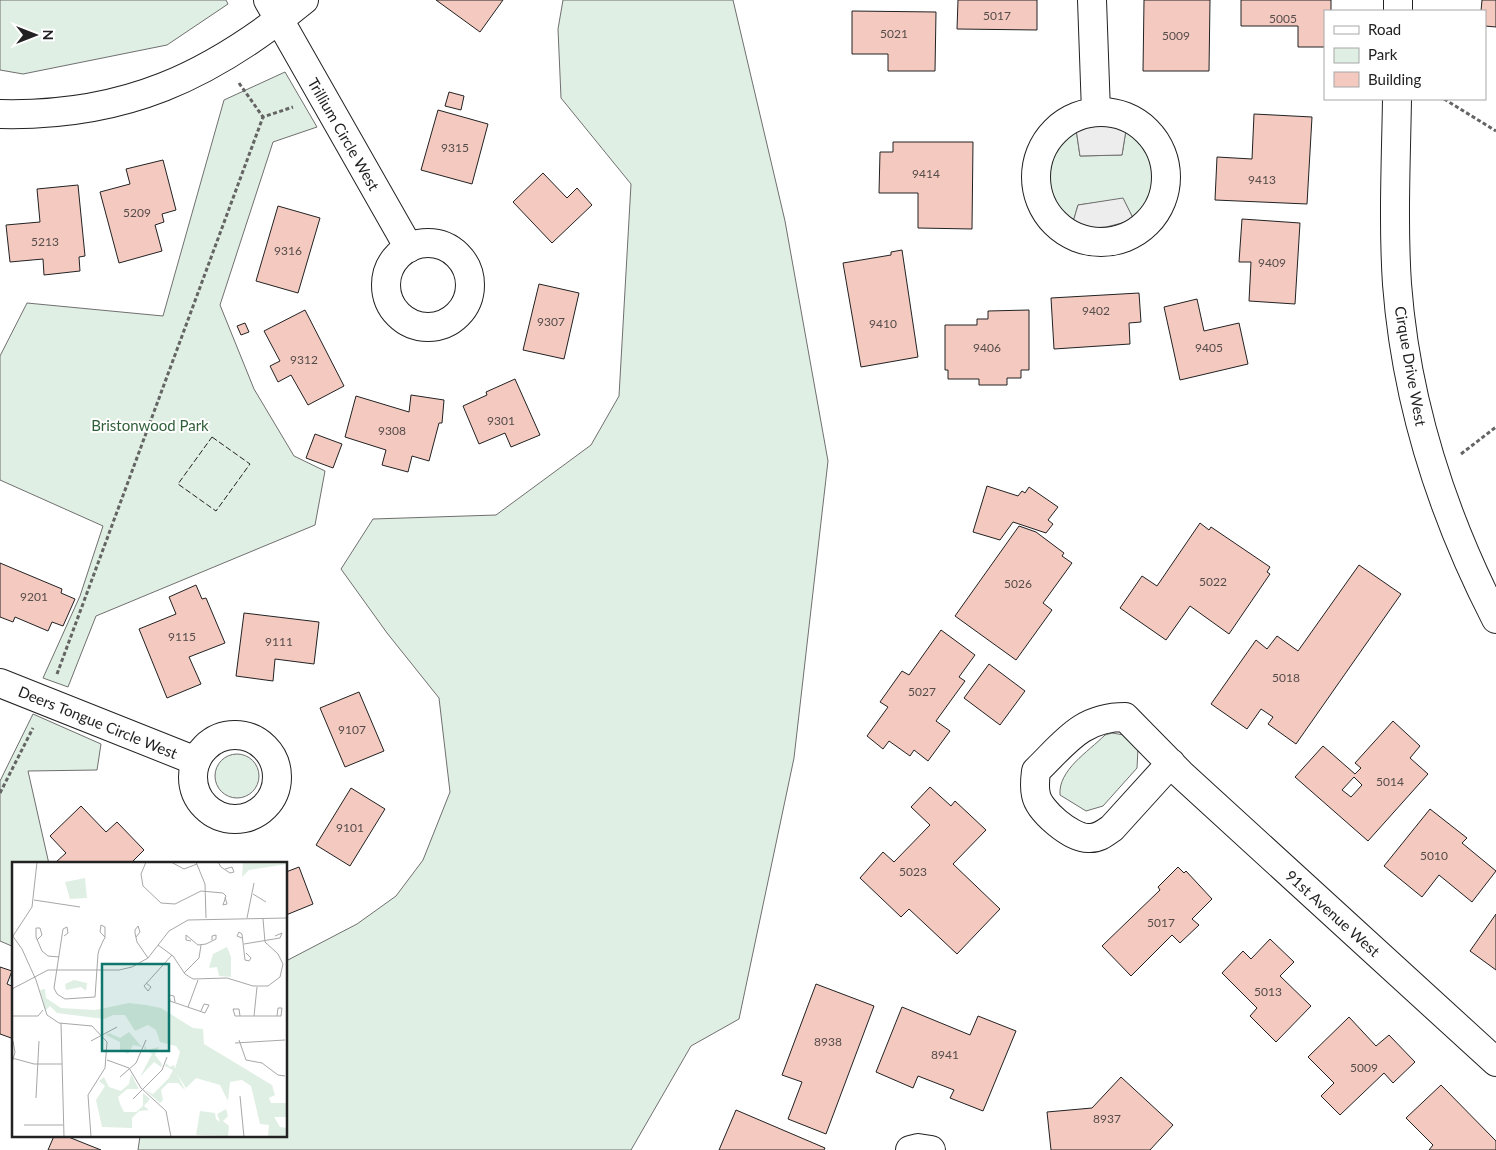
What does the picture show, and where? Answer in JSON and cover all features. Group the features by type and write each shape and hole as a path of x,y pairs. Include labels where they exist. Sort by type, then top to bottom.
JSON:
{"street":[{"path":"0,114 60,113 127,100 192,76 222,60 273,10 304,0"},
{"path":"1092,0 1096,112"},
{"name":"Trillium Circle West","path":"273,10 409,248"},
{"name":"Cirque Drive West","path":"1397,100 1395,223 1398,284 1404,344 1415,404 1434,474 1450,520 1470,568 1496,619"},
{"path":"1096,112 1118,114 1138,123 1153,138 1163,159 1166,181 1161,202 1149,221 1131,235 1110,242 1089,241 1070,234 1053,222 1041,204 1036,184 1037,163 1049,138 1058,127 1076,116 1096,112"},
{"name":"Deers Tongue Circle West","path":"0,683 196,761"},
{"name":"91st Avenue West","path":"1171,763 1112,828 1101,836 1088,838 1074,835 1045,812 1036,797 1036,771 1069,738 1092,721 1125,717 1171,763 1496,1062"},
{"path":"910,1150 918,1148 931,1150"}],"path":[{"path":"222,60 263,117"},
{"path":"263,117 322,97"},
{"path":"1446,100 1496,131"},
{"path":"0,793 47,703 263,117"},
{"path":"1434,474 1496,428"}],"green space":[{"path":"0,0 226,0 228,4 167,45 23,74 0,70"},
{"path":"563,0 733,0 785,221 828,461 794,758 739,1019 691,1046 631,1150 138,1150 140,1138 288,1138 288,960 357,924 396,896 423,860 450,792 439,698 387,633 341,569 373,519 496,515 591,445 619,396 631,184 561,98 558,29"},
{"name":"Bristonwood Park","path":"285,72 317,127 273,142 220,305 254,389 294,456 325,471 315,525 96,616 68,687 43,678 80,596 103,526 0,480 0,356 27,303 163,316 224,100"},
{"path":"1076,129 1080,156 1122,155 1126,130 1146,151 1154,173 1153,185 1150,196 1134,220 1123,199 1078,205 1073,222 1058,212 1049,194 1049,163 1056,146"},
{"path":"33,714 101,744 97,770 28,771 49,862 12,862 12,946 0,941 0,781"},
{"path":"1112,733 1124,735 1138,748 1137,768 1103,806 1086,811 1060,795 1064,777 1075,762 1105,735"},
{"path":"241,754 253,760 258,767 258,785 253,792 246,797 233,798 225,795 218,788 215,772 218,764 225,757"}],"shaded area":[{"path":"1104,122 1126,130 1122,155 1080,156 1076,129"},
{"path":"1123,198 1134,220 1106,227 1091,228 1073,222 1078,205"}],"building":[{"path":"436,0 503,0 480,32"},
{"path":"958,0 1037,0 1037,30 957,29"},
{"path":"1144,0 1210,0 1209,71 1143,71"},
{"path":"1241,0 1331,0 1331,10 1324,10 1324,47 1298,47 1298,26 1241,26"},
{"path":"1482,0 1496,0 1496,27 1486,26 1486,10 1481,10"},
{"path":"852,11 936,12 935,71 888,71 888,54 852,54"},
{"path":"449,92 464,96 461,110 445,106"},
{"path":"438,110 488,124 472,184 421,170"},
{"path":"1254,114 1312,117 1307,204 1215,200 1217,157 1252,159"},
{"path":"893,142 973,142 972,229 918,228 918,193 879,193 880,152 893,152"},
{"path":"163,160 176,210 162,214 164,222 155,225 162,251 119,263 100,192 130,184 126,169"},
{"path":"543,173 567,198 577,188 592,205 552,243 513,202"},
{"path":"78,185 85,256 79,257 80,271 44,275 43,259 10,262 6,225 40,222 37,189"},
{"path":"278,206 320,218 298,293 256,281"},
{"path":"1242,219 1300,223 1295,304 1249,301 1251,262 1239,262"},
{"path":"902,250 918,357 861,367 843,263 891,255 891,252"},
{"path":"539,284 579,293 564,359 523,350"},
{"path":"1139,293 1141,322 1129,323 1130,344 1054,349 1051,298"},
{"path":"1197,299 1204,331 1239,323 1248,364 1180,380 1164,307"},
{"path":"305,310 344,386 308,405 291,375 278,382 270,366 280,361 264,331"},
{"path":"1029,310 1029,370 1021,370 1021,378 1007,378 1007,385 979,385 979,379 948,379 948,370 945,370 945,325 977,325 977,319 988,319 988,311"},
{"path":"245,323 249,332 241,335 237,326"},
{"path":"515,379 540,435 511,447 505,433 479,444 463,406 487,395 486,392"},
{"path":"411,395 444,400 442,423 439,423 429,461 412,456 408,472 382,465 386,450 345,437 356,396 409,412"},
{"path":"315,434 342,444 333,468 306,458"},
{"path":"987,486 1018,496 1022,491 1025,493 1029,487 1058,507 1048,520 1053,524 1046,533 1013,522 1000,540 973,532"},
{"path":"1200,523 1209,530 1211,527 1270,567 1267,572 1270,574 1229,634 1190,606 1166,640 1120,608 1142,576 1157,586"},
{"path":"1019,526 1036,532 1064,553 1062,556 1072,563 1043,603 1052,610 1016,660 955,616"},
{"path":"0,563 62,589 61,593 75,599 63,626 52,622 48,631 15,617 13,622 0,617"},
{"path":"1359,565 1401,594 1296,744 1268,724 1273,717 1261,709 1247,729 1211,704 1256,640 1267,649 1277,636 1298,651"},
{"path":"196,585 202,599 206,598 225,643 189,657 201,684 167,698 139,629 176,614 169,597"},
{"path":"244,613 319,622 314,664 275,659 273,681 236,676"},
{"path":"941,630 975,655 959,677 965,681 936,721 950,731 928,761 914,750 910,756 889,741 883,749 867,736 888,707 880,702 902,671 909,675"},
{"path":"989,664 1025,691 1000,725 964,698"},
{"path":"359,692 384,751 345,767 320,708"},
{"path":"1393,721 1420,746 1410,758 1428,774 1368,841 1295,777 1323,746 1355,774 1361,768 1355,763","holes":["1354,777 1362,785 1351,797 1342,790"]},
{"path":"930,787 951,806 955,801 986,830 953,864 1000,909 957,954 909,909 901,917 860,878 883,852 894,862 930,825 911,807"},
{"path":"351,788 385,809 350,866 316,845"},
{"path":"81,806 106,832 117,822 144,850 132,862 56,862 66,853 50,836"},
{"path":"1430,809 1467,838 1462,843 1496,871 1472,902 1439,875 1422,897 1384,866"},
{"path":"299,867 313,904 288,914 288,871"},
{"path":"1178,867 1184,873 1186,871 1212,899 1192,919 1199,925 1180,943 1172,935 1131,976 1102,946 1160,890 1158,887"},
{"path":"1496,914 1496,970 1470,951"},
{"path":"1270,939 1294,962 1280,976 1311,1006 1276,1042 1250,1016 1257,1008 1222,973 1243,951 1251,959"},
{"path":"0,967 12,971 7,984 12,986 12,1038 0,1034"},
{"path":"816,984 874,1006 826,1134 788,1119 802,1082 782,1075"},
{"path":"902,1007 970,1035 978,1016 1016,1031 983,1111 950,1098 954,1090 918,1076 913,1088 876,1072"},
{"path":"1349,1017 1376,1046 1389,1035 1415,1062 1393,1083 1384,1073 1340,1115 1321,1096 1334,1083 1308,1057"},
{"path":"1121,1077 1173,1125 1150,1150 1051,1150 1047,1112 1092,1108"},
{"path":"1441,1085 1496,1141 1496,1150 1429,1150 1433,1145 1406,1118"},
{"path":"736,1110 825,1148 824,1150 719,1150"},
{"path":"53,1138 71,1138 101,1150 48,1150"}],"fence":[{"path":"212,437 250,464 216,511 178,484 212,437"}]}
